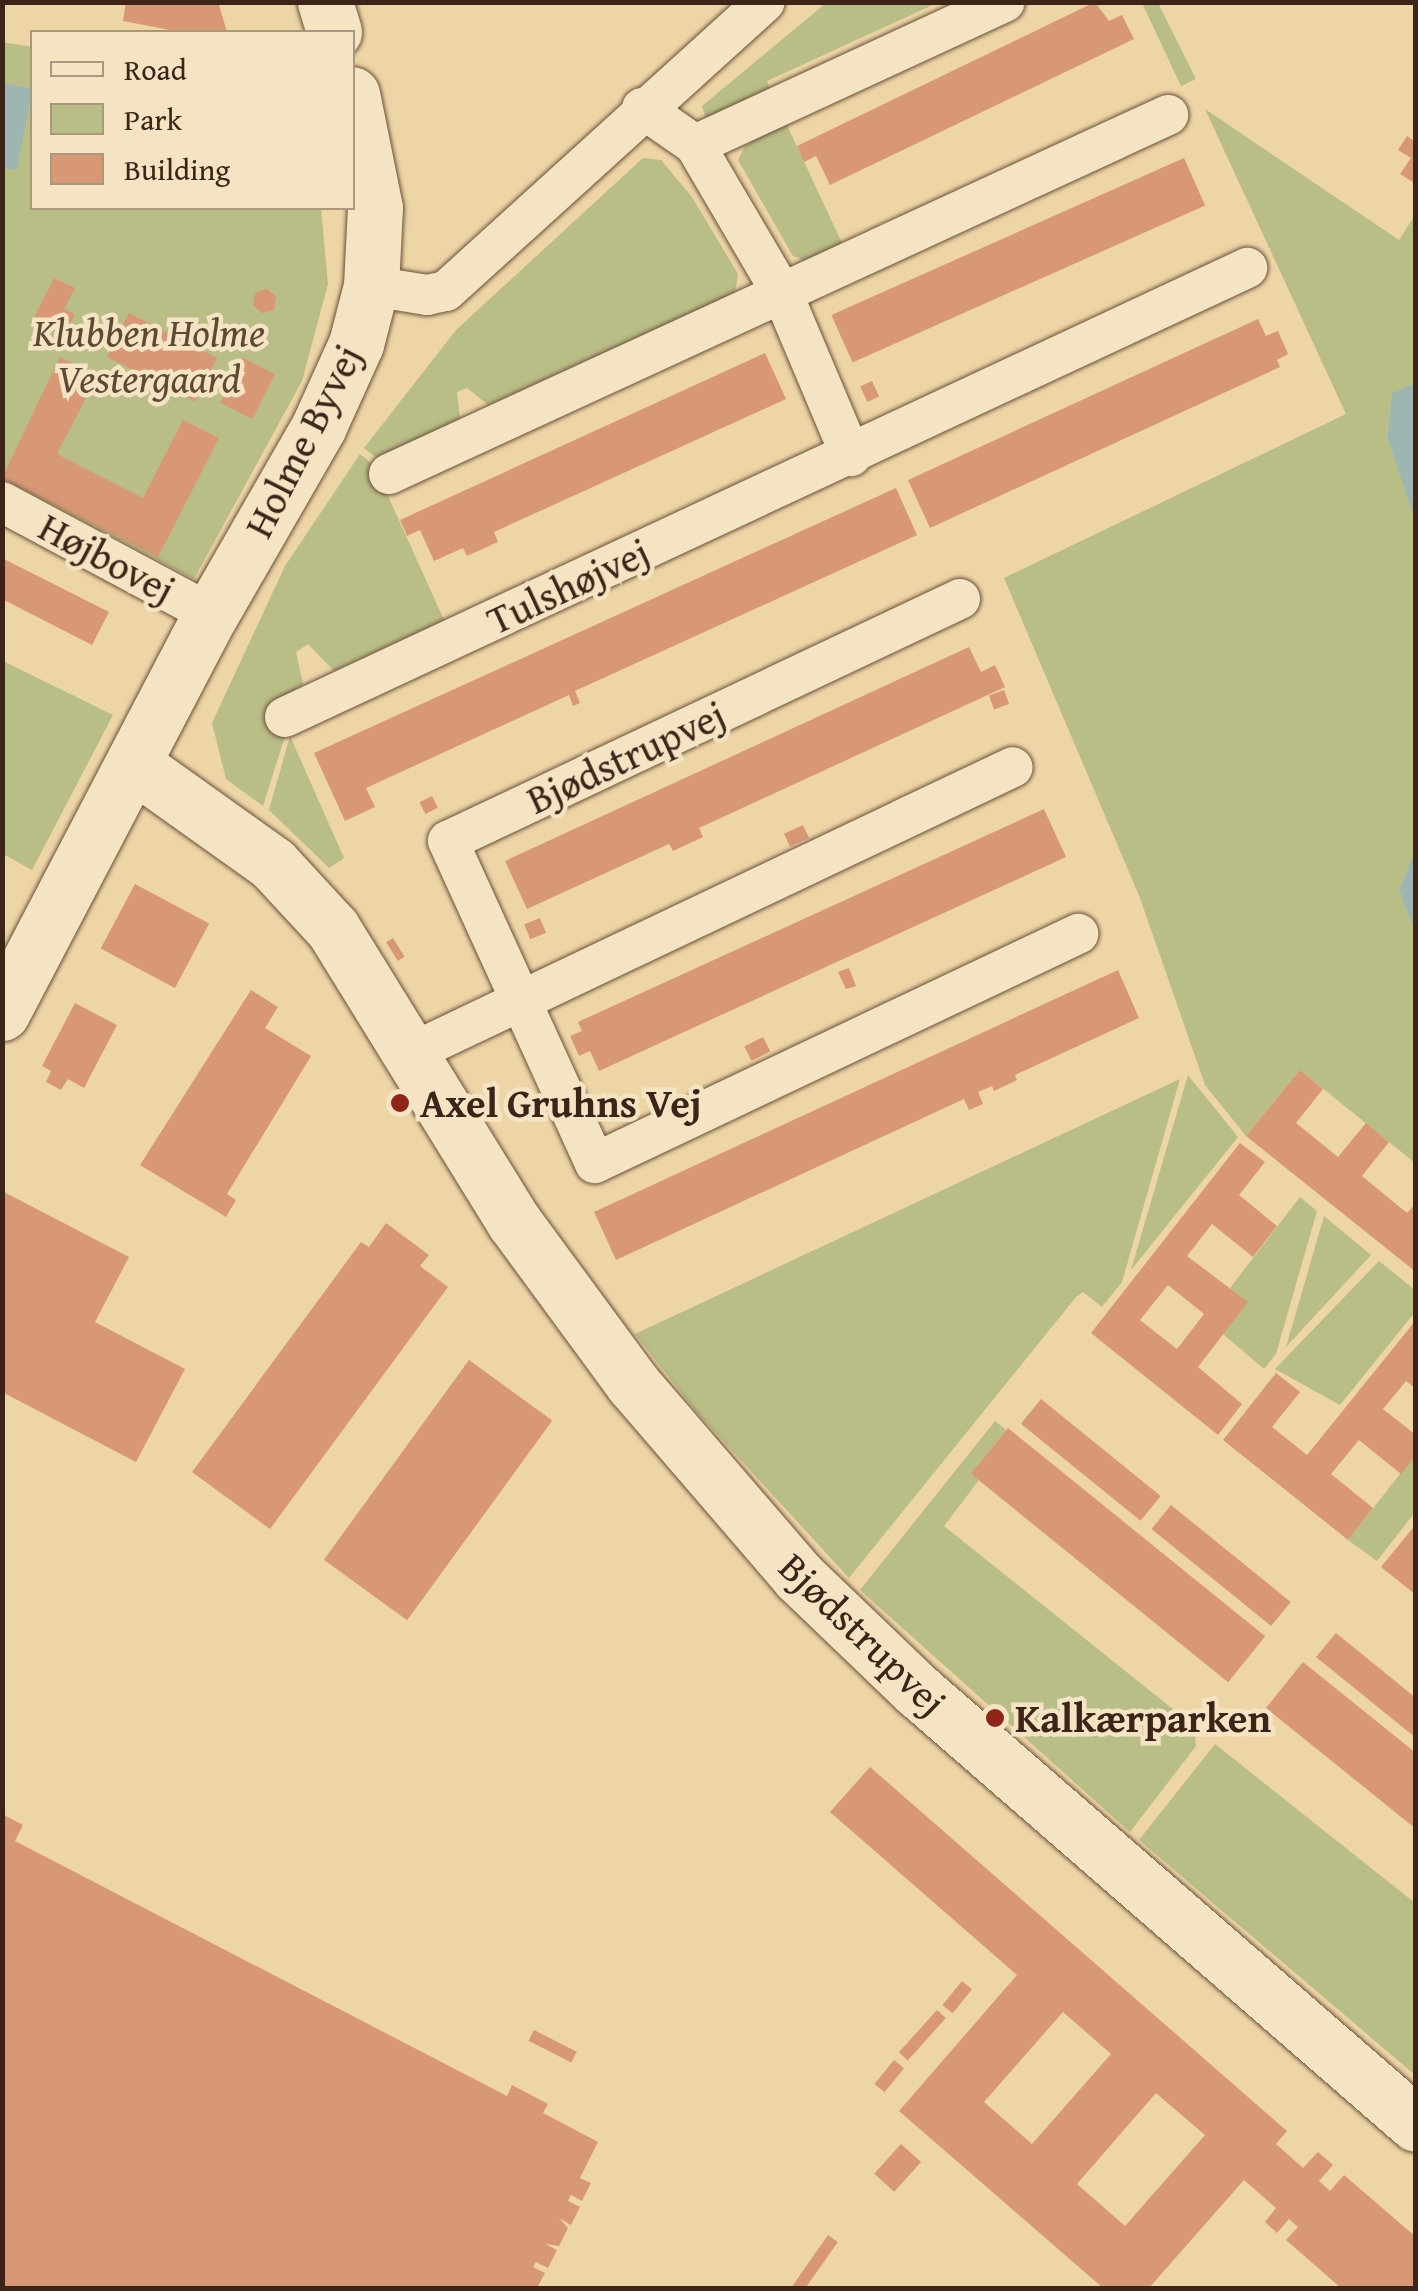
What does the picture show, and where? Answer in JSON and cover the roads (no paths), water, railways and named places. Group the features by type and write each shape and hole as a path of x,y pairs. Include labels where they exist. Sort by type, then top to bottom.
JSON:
{"street":[{"path":"325,2 333,30"},
{"path":"370,286 427,295 446,291 642,108 766,2"},
{"path":"694,145 1006,2"},
{"path":"642,108 694,145 783,294 851,456"},
{"name":"Holme Byvej","path":"132,764 211,614 318,428 356,344 370,286 375,208 355,109"},
{"path":"389,474 1168,115"},
{"name":"Tulshøjvej","path":"285,717 1247,268"},
{"name":"Højbovej","path":"2,502 211,614"},
{"name":"Bjødstrupvej","path":"960,600 448,841 595,1164 1078,934"},
{"path":"2,1013 132,764"},
{"name":"Bjødstrupvej","path":"132,764 244,840 300,890 363,972 514,1222 624,1372 800,1577 916,1690 1416,2124"},
{"path":"411,1053 519,998 1013,767"}],"water":[{"path":"2,83 30,88 30,101 17,170 2,168"},
{"path":"1415,383 1415,519 1387,437 1392,393"},
{"path":"1415,851 1415,932 1399,890"}],"place":[{"name":"Axel Gruhns Vej","path":"400,1103"},
{"name":"Kalkærparken","path":"995,1718"}],"park label":[{"name":"Klubben Holme Vestergaard","path":"149,355"}]}
